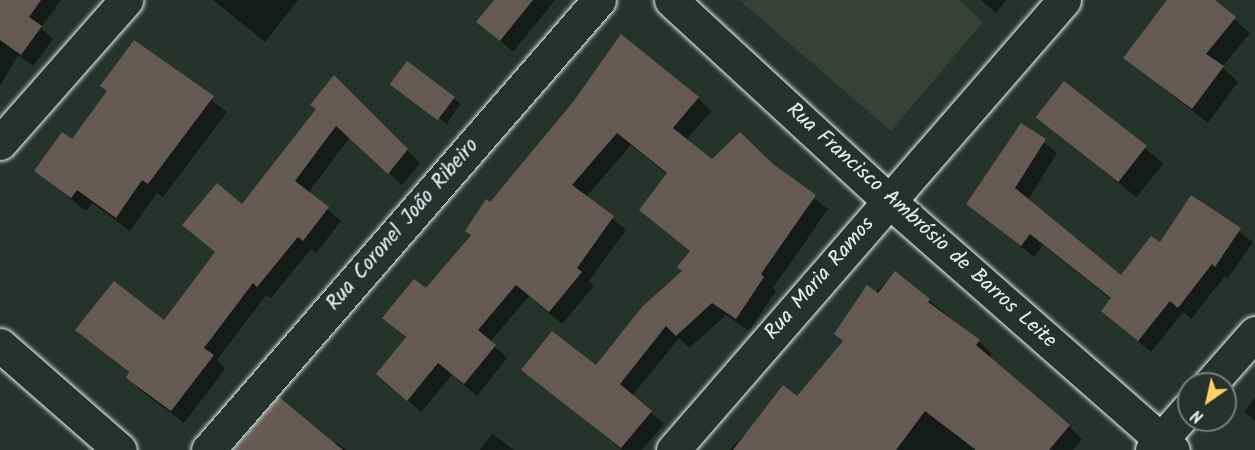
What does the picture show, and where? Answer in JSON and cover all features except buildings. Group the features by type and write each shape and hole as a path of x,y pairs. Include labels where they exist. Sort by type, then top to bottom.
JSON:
{"street":[{"path":"0,143 126,0"},
{"name":"Rua Coronel João Ribeiro","path":"208,450 599,0"},
{"name":"Rua Francisco Ambrósio de Barros Leite","path":"671,0 888,200 1162,447"},
{"name":"Rua Maria Ramos","path":"673,450 1064,0"},
{"path":"1221,372 1255,333"},
{"path":"0,345 120,450"},
{"path":"1162,447 1177,425"}],"shaded area":[{"path":"739,0 959,0 983,22 891,131"}]}
